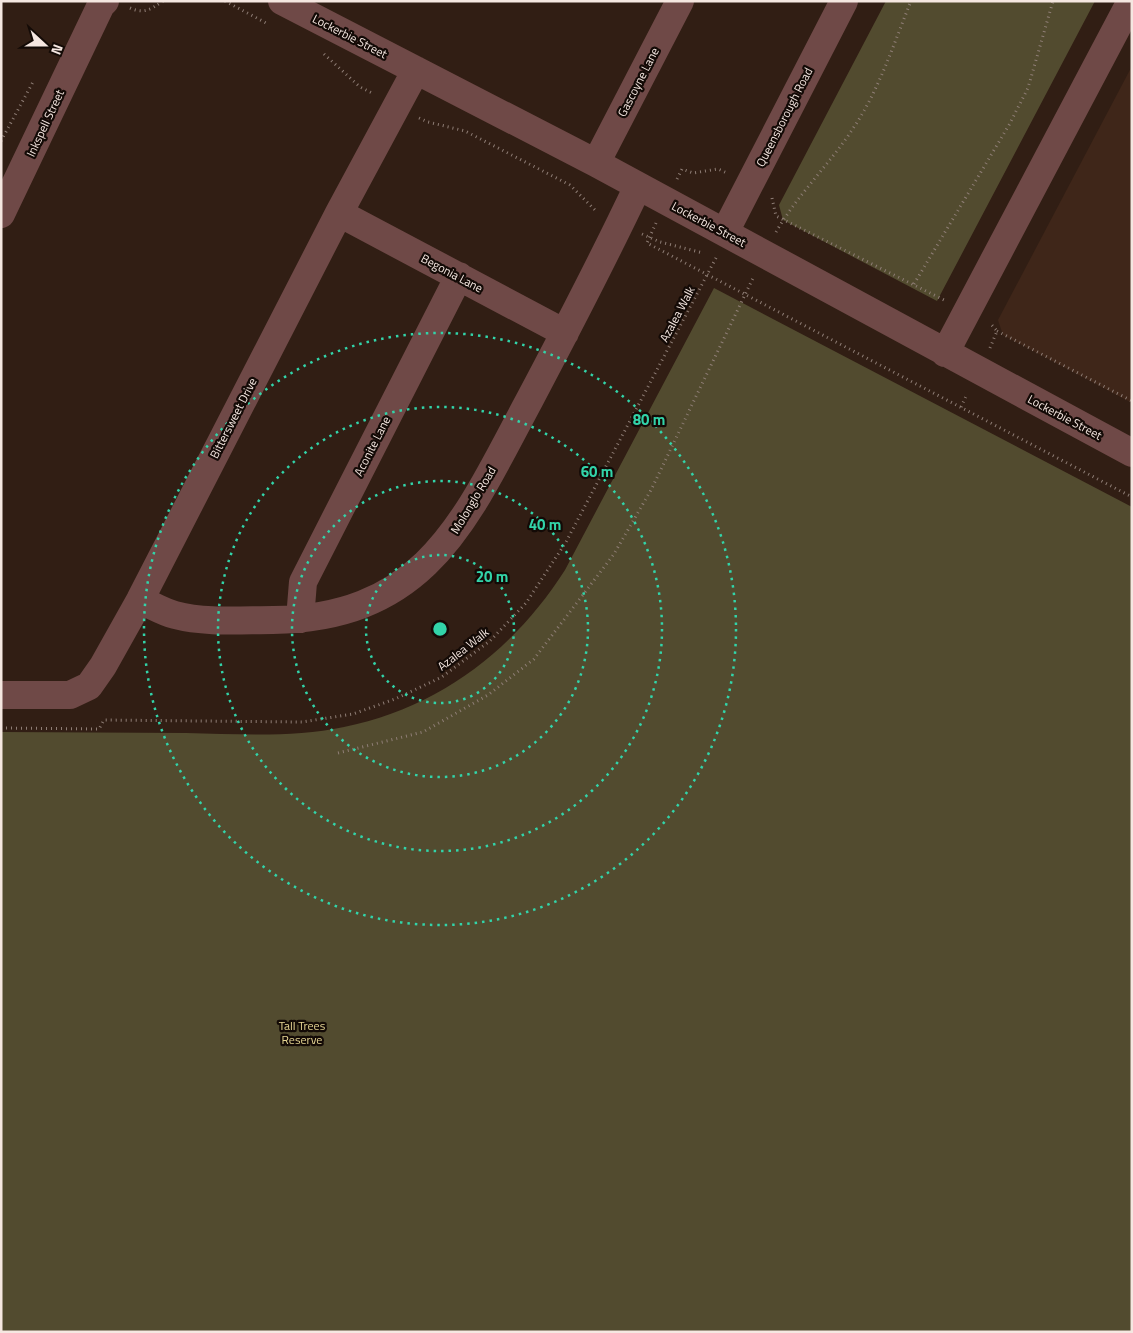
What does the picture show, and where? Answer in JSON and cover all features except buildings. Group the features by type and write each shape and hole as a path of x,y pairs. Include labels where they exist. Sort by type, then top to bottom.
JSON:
{"street":[{"name":"Lockerbie Street","path":"282,1 596,163 945,353 1132,452"},
{"name":"Gascoyne Lane","path":"596,163 680,1"},
{"name":"Queensborough Road","path":"725,232 844,1"},
{"path":"945,353 1130,1"},
{"name":"Inkspell Street","path":"4,204 108,3"},
{"name":"Bittersweet Drive","path":"1,695 70,696 89,686 103,666 140,600 339,212 416,70"},
{"name":"Molonglo Road","path":"140,600 173,615 203,620 300,619 359,607 388,592 428,562 446,542 478,496 565,333 638,186"},
{"name":"Begonia Lane","path":"339,212 565,333"},
{"name":"Aconite Lane","path":"300,619 303,582 459,276"}],"path":[{"path":"108,3 140,12 149,10 163,1"},
{"path":"225,1 274,28"},
{"path":"338,753 423,732 488,694 534,659 614,554 652,490 765,254 788,213 854,127 878,82 911,1"},
{"path":"914,284 1009,125 1028,88 1053,1"},
{"path":"316,50 324,54 360,87 428,122 465,131 570,185 592,209 620,224 660,242 700,252 723,264"},
{"name":"Azalea Walk","path":"1,728 99,729 104,720 302,722 353,714 395,699 442,677 490,642 526,602 566,542 716,260 725,232"},
{"path":"744,275 761,284"},
{"path":"997,331 1132,401"}],"shaded area":[{"path":"1132,66 1132,403 1003,335 998,320"}],"green space":[{"path":"886,1 1095,1 937,301 783,220 779,205"},
{"name":"Tall Trees Reserve","path":"714,288 1132,507 1132,1332 1,1332 1,732 305,733 344,727 379,718 411,706 442,690 498,650 545,599 565,570"}]}
